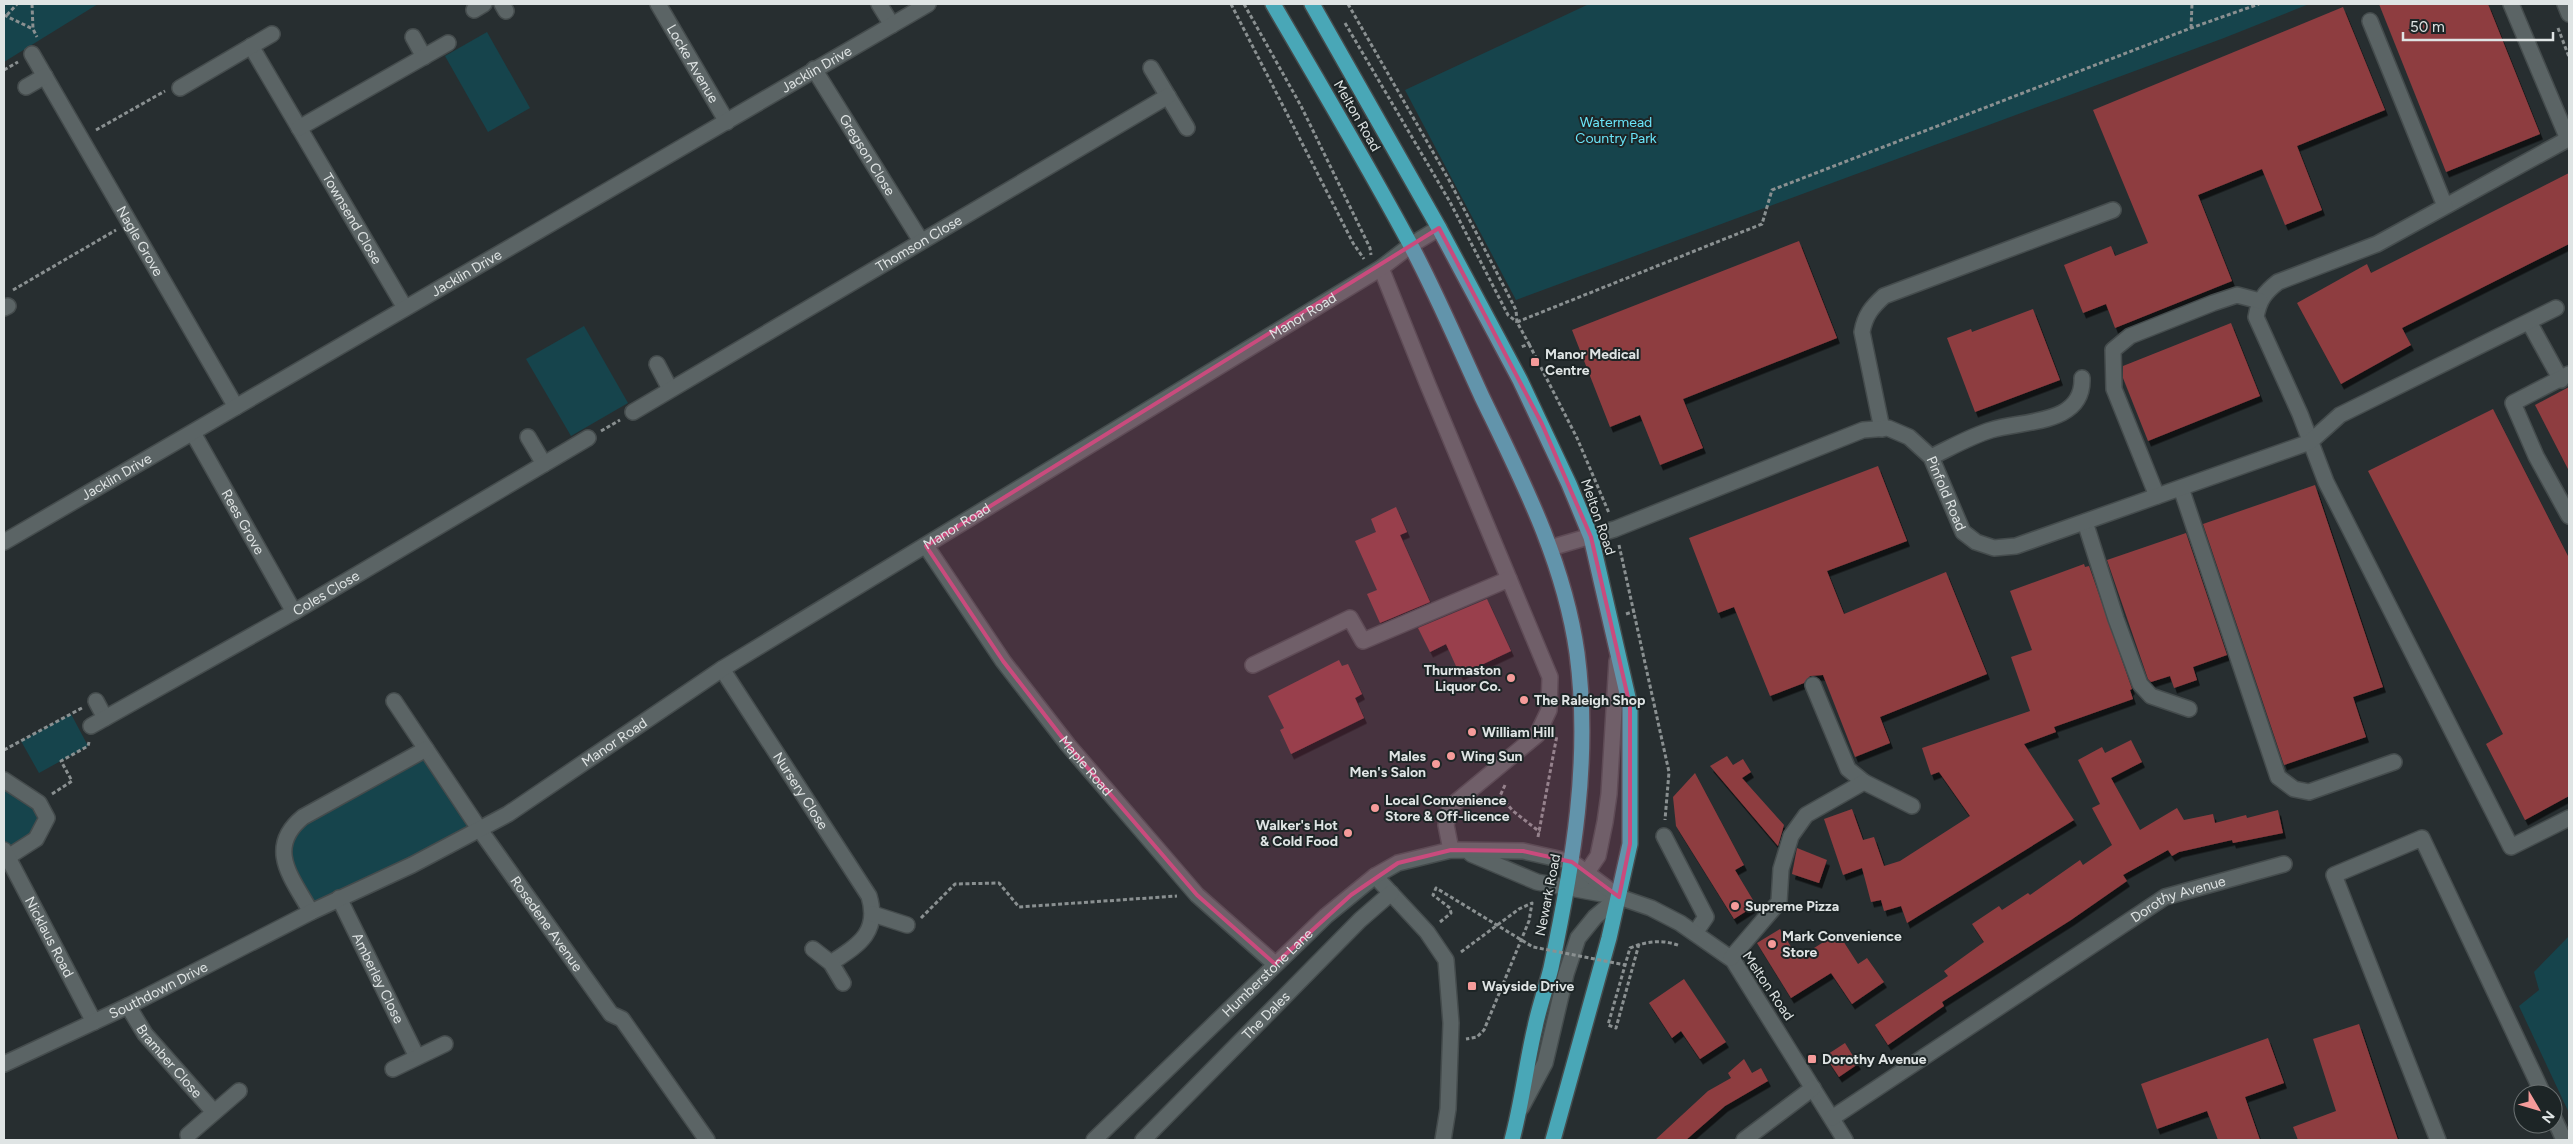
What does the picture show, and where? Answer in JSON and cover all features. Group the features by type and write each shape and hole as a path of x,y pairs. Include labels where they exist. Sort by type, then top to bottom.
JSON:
{"highway":[{"name":"Melton Road","path":"1273,4 1411,245 1521,474 1550,548 1568,607 1576,652"},
{"name":"Melton Road","path":"1312,4 1440,228 1542,424 1591,537 1630,706 1630,844 1619,897"},
{"name":"Newark Road","path":"1512,1140 1521,1108 1534,1027 1550,971 1567,888 1579,809 1582,752 1581,700 1576,652"},
{"path":"1553,1140 1619,897"}],"street":[{"name":"Locke Avenue","path":"658,4 727,122"},
{"path":"880,4 892,25"},
{"name":"Jacklin Drive","path":"4,542 928,4"},
{"path":"2511,4 2569,139 2369,247 2278,282 2265,292 2260,301 2256,317 2262,334 2300,414 2326,482 2511,847 2569,818"},
{"path":"2564,4 2569,14"},
{"path":"2370,21 2445,206"},
{"path":"180,88 272,34"},
{"path":"413,37 424,57"},
{"path":"299,128 448,43"},
{"name":"Townsend Close","path":"251,46 405,308"},
{"name":"Nagle Grove","path":"32,54 236,407"},
{"path":"1152,68 1187,128"},
{"name":"Gregson Close","path":"814,69 921,241"},
{"path":"26,87 45,76"},
{"name":"Thomson Close","path":"633,412 1168,96"},
{"path":"1882,429 1862,332 1864,318 1884,296 2113,210"},
{"path":"1411,245 1440,228"},
{"name":"Manor Road","path":"508,814 722,669 1377,270 1411,245"},
{"path":"1377,270 1550,677 1549,710 1537,735 1504,760 1450,808 1446,825 1459,851 1537,882 1619,897"},
{"path":"2158,496 2114,389 2114,350 2130,336 2212,303 2236,296 2260,301"},
{"name":"Pinfold Road","path":"1550,548 1591,537 1863,430 1888,428 1910,437 1931,458 1963,532 1976,542 1994,548 2016,546 2310,442 2340,415 2556,308"},
{"path":"2529,322 2565,377 2513,403 2536,456 2569,516"},
{"path":"657,364 670,390"},
{"path":"1931,458 1989,430 2052,418 2064,413 2076,402 2082,389 2082,378"},
{"name":"Rees Grove","path":"193,433 294,612"},
{"path":"528,437 544,464"},
{"name":"Coles Close","path":"91,726 294,612 588,438"},
{"path":"2181,488 2278,777 2294,789 2309,792 2394,762"},
{"path":"2085,522 2116,619 2140,684 2156,698 2189,709"},
{"name":"Maple Road","path":"926,546 1003,661 1068,746 1198,895 1275,964"},
{"path":"1253,665 1350,618 1363,641 1509,578"},
{"path":"1567,888 1588,874 1598,856 1609,794 1618,652"},
{"name":"Nursery Close","path":"722,669 869,896 873,914"},
{"path":"1814,684 1848,769 1864,782 1912,806"},
{"path":"96,701 105,718"},
{"name":"Rosedene Avenue","path":"394,701 480,830 611,1014 622,1019 707,1140"},
{"path":"311,912 285,861 282,847 293,826 303,817 426,749"},
{"path":"4,780 39,803 47,818 44,828 36,839 6,853"},
{"path":"1731,958 1779,902 1781,869 1791,836 1806,815 1864,782"},
{"name":"Southdown Drive","path":"4,1064 128,1006 339,898 480,830 508,814"},
{"path":"1664,836 1706,917 1695,933"},
{"path":"2438,1140 2334,875 2422,838 2538,1084"},
{"name":"Humberstone Lane","path":"1094,1140 1326,916 1375,876 1398,863 1459,851 1523,851 1572,862"},
{"name":"Nicklaus Road","path":"6,853 94,1022"},
{"path":"1572,862 1619,897"},
{"name":"Dorothy Avenue","path":"1832,1118 2165,897 2284,864"},
{"path":"1375,876 1427,932 1446,960 1452,1023 1448,1109 1443,1140"},
{"name":"The Dales","path":"1148,1138 1360,920 1391,893"},
{"path":"1521,1108 1545,1063 1566,974 1578,938 1595,917 1619,897"},
{"name":"Melton Road","path":"1619,897 1651,908 1680,923 1731,958 1756,993 1845,1140"},
{"name":"Amberley Close","path":"339,898 417,1057"},
{"path":"831,962 853,948 864,938 870,928 873,914 907,925"},
{"path":"812,949 831,962 844,983"},
{"name":"Bramber Close","path":"128,1006 145,1034 214,1112"},
{"path":"393,1069 445,1044"},
{"path":"1744,1140 1813,1088"},
{"path":"188,1135 238,1091"}],"path":[{"path":"17,4 5,15 33,29"},
{"path":"32,4 33,29 41,48 32,54"},
{"path":"1231,4 1353,242 1377,270"},
{"path":"1244,4 1301,106 1370,248 1377,270"},
{"path":"1348,4 1449,180 1516,310 1518,322"},
{"path":"2191,28 2192,4"},
{"path":"1518,322 1762,224 1772,190 2191,28 2259,4"},
{"path":"1343,20 1450,202 1508,315 1518,322"},
{"path":"2555,21 2569,57"},
{"path":"82,138 168,90 180,88"},
{"path":"6,307 10,292 130,222"},
{"path":"588,438 633,412"},
{"path":"4,750 96,701"},
{"path":"39,803 72,781 62,761 88,746 91,726"},
{"path":"1504,760 1511,771 1500,796 1513,811 1540,832"},
{"path":"907,925 919,919 955,884 999,883 1019,907 1198,895"},
{"path":"1450,908 1433,895 1436,888 1533,946 1625,965"},
{"path":"1446,960 1466,950 1519,909 1532,902 1529,921 1484,1030 1477,1037 1451,1041"},
{"path":"1639,944 1616,1028 1608,1025 1630,948 1639,944 1669,941 1683,947"}],"highlighted area":[{"path":"1439,228 1542,424 1591,537 1630,706 1630,844 1619,897 1572,862 1523,851 1451,850 1398,863 1351,895 1275,964 1197,895 1068,745 1003,661 926,546"}],"green space":[{"path":"4,4 98,4 4,62"},
{"name":"Watermead Country Park","path":"1589,4 2309,4 2224,38 1516,300 1405,90"},
{"path":"487,32 530,108 488,132 445,56"},
{"path":"584,326 628,403 571,436 526,359"},
{"path":"71,714 88,746 39,773 21,741"},
{"path":"426,749 480,830 311,912 289,872 286,835"},
{"path":"4,780 44,810 36,839 4,850"},
{"path":"2569,936 2569,1113 2563,1100 2563,1084 2555,1084 2519,1006 2539,990 2534,972"}],"building":[{"path":"2379,4 2488,4 2540,134 2446,172"},
{"path":"2343,7 2385,110 2297,146 2322,210 2285,225 2262,169 2198,195 2232,281 2115,328 2106,304 2083,313 2064,265 2111,246 2115,256 2148,243 2093,110"},
{"path":"2569,173 2569,244 2402,328 2411,345 2341,384 2297,303 2367,264 2371,273"},
{"path":"1799,241 1837,338 1683,399 1703,448 1660,465 1640,415 1610,427 1572,330"},
{"path":"2033,309 2060,380 1975,412 1947,338 1971,329 1972,332"},
{"path":"2231,323 2260,396 2148,441 2123,378 2123,366"},
{"path":"2569,387 2569,471 2535,405"},
{"path":"2493,409 2569,558 2569,796 2525,820 2486,744 2503,734 2368,471"},
{"path":"1878,466 1907,541 1827,571 1844,614 1946,572 1987,674 1880,717 1890,743 1855,757 1823,675 1810,676 1804,683 1770,696 1734,607 1718,613 1689,538"},
{"path":"2315,485 2383,687 2353,697 2366,737 2284,765 2203,524"},
{"path":"1396,507 1407,532 1400,535 1430,602 1380,623 1367,594 1377,590 1355,541 1376,532 1371,519"},
{"path":"2186,533 2227,655 2193,667 2197,680 2174,688 2170,676 2151,682 2148,679 2107,560"},
{"path":"2084,564 2085,567 2089,566 2132,689 2130,690 2133,699 2054,727 2056,732 2024,744 2074,820 1907,923 1901,906 1884,911 1881,900 1871,902 1862,868 1843,875 1824,819 1852,809 1863,840 1874,837 1884,866 1900,861 1970,816 1939,772 1931,775 1922,748 2030,711 2011,657 2032,650 2010,591"},
{"path":"1487,599 1511,651 1460,675 1446,644 1430,652 1418,628"},
{"path":"1339,660 1342,666 1348,664 1362,694 1355,698 1364,718 1291,754 1280,730 1284,728 1268,696"},
{"path":"2131,740 2142,762 2111,778 2140,830 2177,808 2184,820 2213,814 2215,823 2246,815 2247,818 2278,810 2283,833 2233,843 2232,840 2179,852 2172,856 2168,850 2123,875 2127,881 2071,920 1942,1002 1944,1006 1888,1045 1875,1025 1948,976 1944,971 1984,942 1972,924 1999,906 2002,910 2028,893 2030,895 2080,860 2083,865 2112,845 2092,808 2100,804 2078,760 2102,747 2105,753"},
{"path":"1727,756 1733,765 1743,759 1751,772 1742,778 1784,825 1778,846 1710,766"},
{"path":"1695,773 1744,865 1735,870 1756,905 1734,919 1676,826 1673,797"},
{"path":"1797,848 1827,860 1819,883 1792,874"},
{"path":"1780,929 1798,958 1838,933 1858,964 1867,958 1884,982 1852,1004 1831,973 1791,998 1757,943"},
{"path":"1684,979 1726,1042 1700,1059 1681,1031 1672,1038 1649,1003"},
{"path":"2359,1024 2398,1140 2298,1140 2293,1127 2336,1111 2313,1039"},
{"path":"2268,1038 2284,1083 2245,1097 2260,1140 2218,1140 2207,1111 2157,1129 2141,1084"},
{"path":"1845,1043 1858,1064 1839,1077 1825,1056"},
{"path":"1744,1059 1752,1073 1761,1068 1768,1081 1725,1106 1686,1140 1655,1140 1708,1091 1731,1078 1728,1073"}],"place":[{"name":"Manor Medical Centre","path":"1535,362"},
{"name":"Thurmaston Liquor Co.","path":"1511,678"},
{"name":"The Raleigh Shop","path":"1524,700"},
{"name":"William Hill","path":"1472,732"},
{"name":"Wing Sun","path":"1451,756"},
{"name":"Males Men's Salon","path":"1436,764"},
{"name":"Local Convenience Store & Off-licence","path":"1375,808"},
{"name":"Walker's Hot & Cold Food","path":"1348,833"},
{"name":"Supreme Pizza","path":"1735,906"},
{"name":"Mark Convenience Store","path":"1772,944"},
{"name":"Wayside Drive","path":"1472,986"},
{"name":"Dorothy Avenue","path":"1812,1059"}]}
